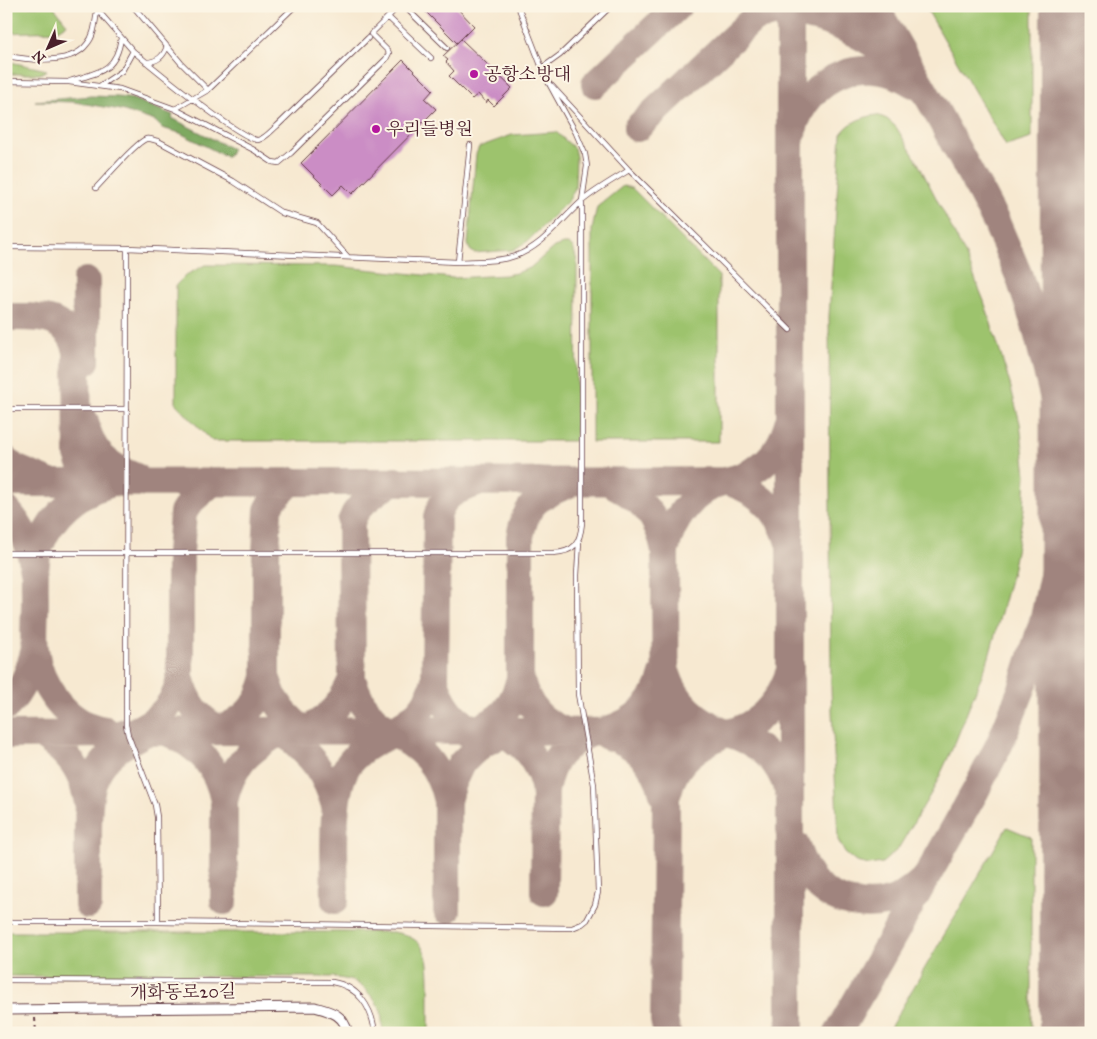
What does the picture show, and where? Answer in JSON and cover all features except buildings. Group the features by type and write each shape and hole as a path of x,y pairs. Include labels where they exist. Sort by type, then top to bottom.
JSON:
{"street":[{"name":"개화동로20길","path":"6,1010 315,1007 340,1016 345,1023 348,1033"}],"lane":[{"path":"133,6 208,90"},
{"path":"175,109 208,90 295,6"},
{"path":"96,9 133,51 193,99 242,134 251,138 263,138 370,36 398,6"},
{"path":"404,6 447,48"},
{"path":"6,922 158,922 572,928 587,920 595,905 598,892 594,785 578,694 577,576 582,523 582,201 586,166 585,154 576,133 546,78 518,6"},
{"path":"542,68 560,55 611,6"},
{"path":"6,56 55,59 69,57 80,52 91,38 96,9"},
{"path":"388,17 431,58"},
{"path":"6,81 69,82 120,89 175,109 254,150 272,162 279,163 388,56 388,51 370,36"},
{"path":"69,82 107,68 118,55 121,38"},
{"path":"146,62 158,59 163,55 167,46"},
{"path":"101,85 122,71 133,51"},
{"path":"546,78 629,170 790,330"},
{"path":"96,188 133,149 149,138 233,181 282,213 317,222 348,257"},
{"path":"458,262 470,145"},
{"path":"6,247 127,248 458,262 505,259 517,256 551,232 582,201 629,170"},
{"path":"127,248 126,725 128,736 155,805 157,817 158,922"},
{"path":"6,409 127,409"},
{"path":"6,553 553,553 567,551 579,540"},
{"path":"6,980 332,982 349,987 365,1002 370,1012 375,1033"}],"path":[{"path":"35,1010 36,1033"}],"green space":[{"path":"6,6 53,6 67,24 56,31 6,33"},
{"path":"925,6 1032,6 1032,138 1006,146"},
{"path":"6,61 47,70 40,74 6,74"},
{"path":"91,96 133,99 173,115 172,118 232,149 227,157 180,133 162,128 155,121 121,110 74,102 35,101"},
{"path":"877,115 887,119 896,127 916,159 965,254 984,301 1010,384 1020,423 1026,475 1024,509 1012,572 989,657 955,743 933,790 898,849 882,863 869,865 856,862 845,853 838,840 831,689 829,316 841,134 857,120"},
{"path":"556,132 574,148 576,157 575,188 569,200 528,241 513,250 474,253 470,250 468,244 476,154 479,147 512,135"},
{"path":"623,186 632,188 719,276 719,442 592,442 592,230 597,207"},
{"path":"569,244 573,247 577,261 576,441 212,441 176,404 176,285 186,275 205,265 335,266 453,278 505,275 530,268 554,247"},
{"path":"1007,827 1031,837 1031,1033 887,1033"},
{"path":"6,932 393,932 414,939 420,945 427,960 429,1033 383,1033 381,1010 373,998 354,981 334,977 6,976"}],"taxiway":[{"path":"595,84 678,6"},
{"path":"790,6 790,1033"},
{"path":"852,6 881,41"},
{"path":"875,6 934,107 997,224 1019,276 1036,328 1062,440"},
{"path":"637,128 753,19 772,14 813,17 834,24 873,44 904,68"},
{"path":"793,130 800,111 811,96 825,84 841,75 858,71 876,70 895,75 913,84"},
{"path":"86,281 86,361"},
{"path":"6,317 29,317 50,320 59,324 73,339 77,351 78,455 86,470 95,476 112,481"},
{"path":"838,1033 976,790 1000,743 1023,686 1044,618 1056,561 1074,403"},
{"path":"85,421 91,442 96,450 117,468 136,477"},
{"path":"6,483 725,481 747,474 766,462 779,445 788,423"},
{"path":"6,460 15,468 44,480"},
{"path":"214,481 190,502 183,513 180,553 180,678 187,696 201,717 225,731"},
{"path":"292,481 274,499 268,510 266,677 273,696 284,712 298,726 311,731"},
{"path":"395,481 378,491 362,504 351,522 352,679 363,704 374,718 388,728 397,731"},
{"path":"665,551 673,528 686,508 703,492 725,481 757,495 765,502 779,519 788,540"},
{"path":"609,482 639,502 653,517 665,551 666,806 664,1020 667,1033"},
{"path":"475,484 456,492 446,499 437,517 435,680 441,697 451,712 464,724 480,731"},
{"path":"568,732 558,728 536,712 527,698 520,679 520,537 526,516 535,502 541,497 569,484"},
{"path":"105,730 91,727 78,720 57,701 42,676 35,649 34,632 36,565 41,543 52,523 67,506 86,493 107,485"},
{"path":"6,509 25,537 34,570"},
{"path":"1075,547 1080,533 1091,516"},
{"path":"1070,535 1075,601"},
{"path":"6,707 17,694 25,680 35,649"},
{"path":"6,735 324,730 663,732 711,735 738,730 758,719 780,694 789,673"},
{"path":"606,730 626,722 643,710 656,694 663,674"},
{"path":"667,674 676,694 689,710 706,723 725,733"},
{"path":"216,731 235,722 249,711 259,696 266,677"},
{"path":"132,732 149,723 164,711 174,697 180,678"},
{"path":"305,731 334,710 344,696 352,679"},
{"path":"474,730 499,717 509,705 520,679"},
{"path":"390,731 399,727 419,711 429,697 435,680"},
{"path":"224,901 224,801 227,788 244,759 260,745 281,731"},
{"path":"282,731 316,765 327,784 336,809"},
{"path":"387,731 410,743 427,758 439,777 447,801"},
{"path":"500,731 517,742 530,755 543,781 545,791"},
{"path":"167,732 189,744 205,759 217,778 224,801"},
{"path":"447,910 447,801 452,783 461,764 472,753 484,743 507,732"},
{"path":"544,892 545,791 548,779 560,754 573,743 592,732"},
{"path":"335,900 334,828 339,789 344,773 351,761 366,748 395,733"},
{"path":"727,733 749,742 766,754 780,771 789,793"},
{"path":"88,905 88,817 89,801 96,774 113,753 143,734"},
{"path":"668,792 671,781 682,763 696,750 724,734"},
{"path":"41,735 73,763 82,781 88,803"},
{"path":"607,736 627,744 643,756 655,773 663,793"},
{"path":"795,844 804,866 813,881 834,897 855,904 877,904 897,899 923,880"}],"runway":[{"path":"1074,1033 1075,6"}],"place":[{"name":"공항소방대","path":"474,74"},
{"name":"우리들병원","path":"376,129"}]}
